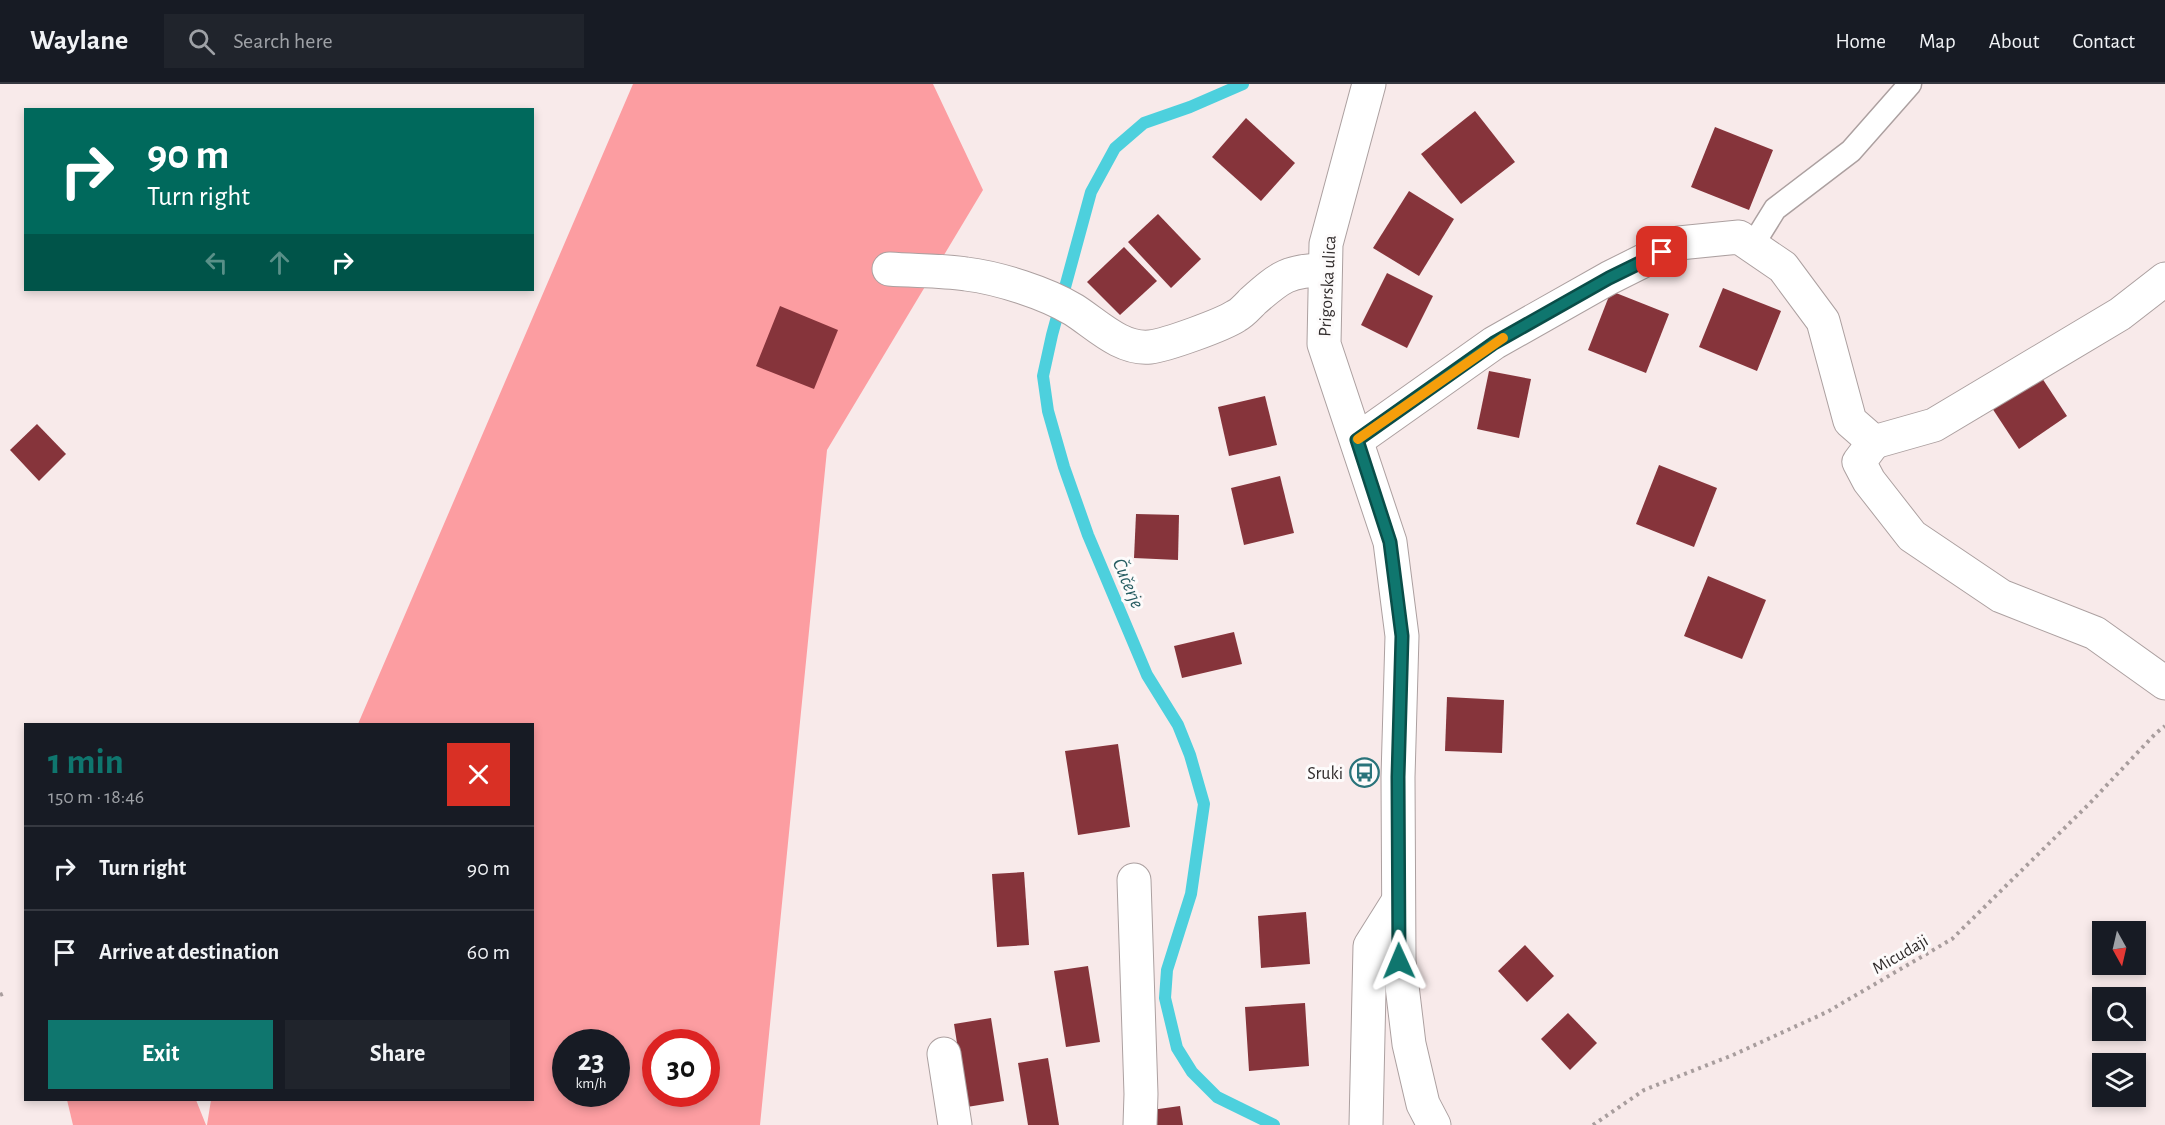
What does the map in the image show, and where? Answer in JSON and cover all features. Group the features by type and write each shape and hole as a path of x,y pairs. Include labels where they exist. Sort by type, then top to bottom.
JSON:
{"street":[{"name":"Prigorska ulica","path":"1369,84 1326,244 1324,344 1390,542 1402,636 1397,903 1399,961 1409,1044 1423,1104 1434,1125"},
{"path":"1357,440 1494,343 1609,278 1679,243 1739,237 1784,267 1823,321 1850,421 1874,442"},
{"path":"889,269 967,274 1015,285 1037,292 1072,309 1110,335 1135,345 1150,347 1179,339 1236,316 1286,276 1303,270 1325,270"},
{"path":"2165,279 2120,314 1934,425 1874,442 1859,462 1869,481 1912,536 2001,596 2095,633 2165,683"},
{"path":"1134,880 1140,1125"},
{"path":"1366,1125 1370,946 1397,903"},
{"path":"944,1054 955,1125"}],"lane":[{"path":"1752,246 1775,209 1851,151 1910,84"}],"path":[{"name":"Micudaji","path":"1593,1125 1644,1090 1733,1055 1827,1012 1952,939 2165,726"}],"shaded area":[{"path":"633,84 933,84 983,190 827,450 760,1125 207,1125 211,1101 534,1101 534,723 358,723"},
{"path":"67,1101 196,1101 206,1125 73,1125"}],"building":[{"path":"1475,111 1515,162 1461,204 1421,154"},
{"path":"1246,118 1295,163 1261,201 1212,157"},
{"path":"1715,127 1773,150 1749,210 1691,187"},
{"path":"1409,191 1454,219 1419,276 1373,248"},
{"path":"1158,214 1201,259 1171,288 1128,242"},
{"path":"1124,247 1157,281 1120,315 1087,282"},
{"path":"1387,273 1433,296 1407,348 1361,325"},
{"path":"1723,288 1781,311 1757,371 1699,347"},
{"path":"1611,291 1669,314 1646,373 1588,350"},
{"path":"780,306 838,330 814,389 756,366"},
{"path":"1489,371 1531,379 1519,438 1477,429"},
{"path":"2040,375 2067,416 2019,449 1992,408"},
{"path":"1265,396 1277,445 1229,456 1218,407"},
{"path":"37,424 66,454 39,481 10,450"},
{"path":"1659,465 1717,488 1694,547 1636,524"},
{"path":"1280,476 1294,533 1244,545 1231,488"},
{"path":"1136,514 1179,515 1178,560 1134,558"},
{"path":"1708,576 1766,600 1742,659 1684,636"},
{"path":"1234,632 1242,664 1182,678 1174,646"},
{"path":"1447,697 1504,700 1502,753 1445,751"},
{"path":"1118,744 1130,827 1078,835 1065,751"},
{"path":"1024,872 1029,945 997,947 992,874"},
{"path":"1306,912 1310,964 1261,968 1258,916"},
{"path":"1525,945 1554,976 1527,1002 1498,971"},
{"path":"1088,966 1100,1042 1066,1047 1054,971"},
{"path":"1305,1003 1309,1066 1249,1071 1245,1007"},
{"path":"1568,1013 1597,1043 1570,1070 1541,1039"},
{"path":"991,1018 1004,1101 967,1107 954,1024"},
{"path":"1048,1058 1059,1125 1028,1125 1018,1063"},
{"path":"1180,1106 1183,1125 1146,1125 1144,1111"}],"waterway":[{"name":"Čučerje","path":"1243,84 1190,107 1144,123 1115,148 1091,192 1043,376 1048,411 1064,467 1088,535 1147,675 1178,725 1190,755 1204,804 1191,894 1167,970 1165,998 1177,1048 1192,1072 1217,1097 1274,1125"}],"slow traffic":[{"path":"1358,439 1503,338"}],"place":[{"name":"Sruki","path":"1364,773"}],"route":[{"path":"1399,961 1398,777 1402,636 1390,542 1357,440 1494,343 1609,278 1662,252"}]}
